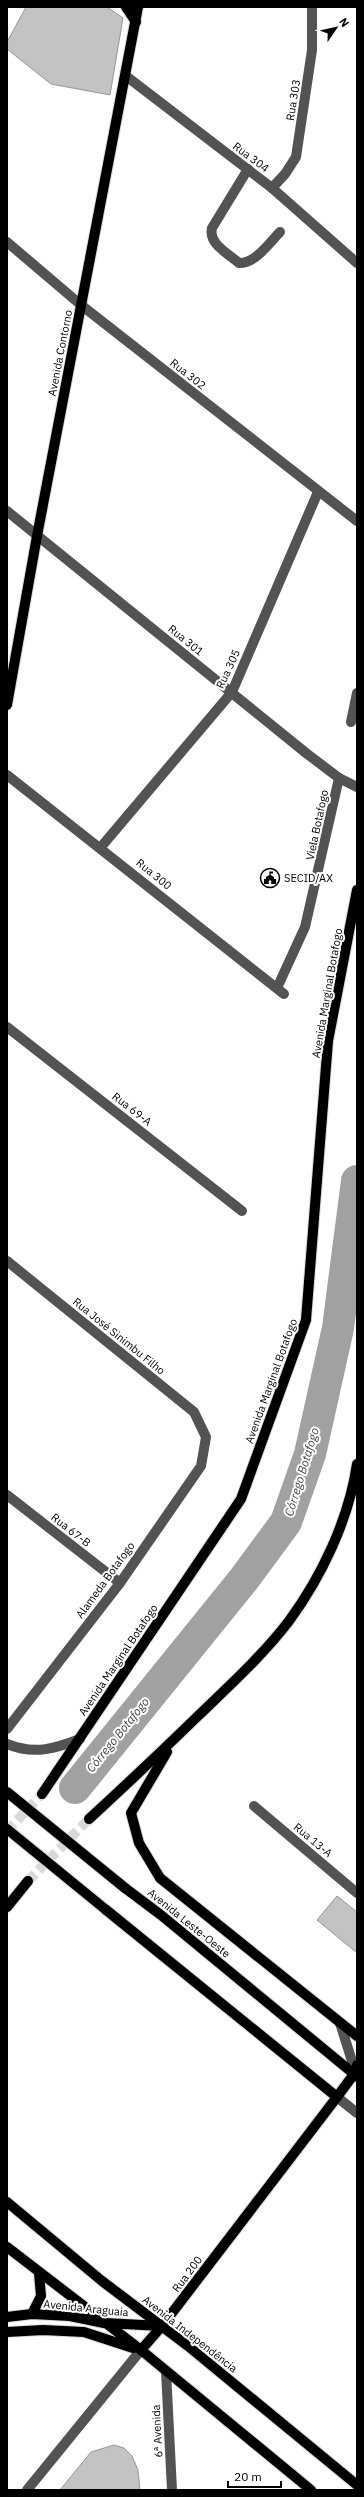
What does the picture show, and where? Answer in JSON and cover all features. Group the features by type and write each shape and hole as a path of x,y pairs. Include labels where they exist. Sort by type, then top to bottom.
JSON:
{"main road":[{"path":"126,7 136,22"},
{"name":"Avenida Contorno","path":"7,705 37,536 138,7"},
{"name":"Avenida Marginal Botafogo","path":"42,1794 241,1499 306,1320 328,1041 357,890"},
{"path":"89,1819 173,1740 252,1662 288,1621 310,1588 335,1540 356,1480 357,1464"},
{"path":"173,1740 131,1813 139,1843 160,1878 357,2036"},
{"name":"Avenida Leste-Oeste","path":"7,1792 356,2072"},
{"path":"7,1829 337,2097"},
{"path":"7,1907 28,1882"},
{"name":"Rua 200","path":"141,2350 162,2326 356,2072"},
{"name":"Avenida Independência","path":"7,2202 162,2326 357,2486"},
{"path":"7,2247 40,2274 141,2350 310,2490"},
{"path":"32,2314 40,2296 40,2274"},
{"name":"Avenida Araguaia","path":"7,2317 32,2314 70,2316 104,2323 162,2326"},
{"path":"7,2332 43,2330 84,2332 141,2350"}],"street":[{"name":"Rua 303","path":"272,188 286,174 296,157 312,50 312,7"},
{"name":"Rua 304","path":"126,76 272,188 357,263"},
{"path":"248,170 212,228 211,234 214,242 239,263 244,263 251,261 280,232"},
{"name":"Rua 302","path":"7,242 81,305 357,521"},
{"name":"Rua 305","path":"101,847 232,692 318,492"},
{"name":"Rua 301","path":"7,511 339,778 354,785"},
{"path":"351,722 357,693"},
{"name":"Rua 300","path":"7,775 101,847 281,991"},
{"name":"Viela Botafogo","path":"281,991 305,927 339,778"},
{"name":"Rua 69-A","path":"7,1027 242,1211"},
{"name":"Rua José Sinimbu Filho","path":"7,1261 194,1412 206,1437"},
{"name":"Alameda Botafogo","path":"7,1729 120,1583 201,1466 206,1437"},
{"name":"Rua 67-B","path":"7,1495 120,1583"},
{"path":"7,1744 19,1749 36,1751 56,1748 80,1739"},
{"name":"Rua 13-A","path":"254,1806 357,1893"},
{"path":"340,2023 356,2072"},
{"path":"337,2097 357,2113"},
{"name":"Rua 200","path":"27,2490 141,2350"},
{"name":"6ª Avenida","path":"166,2371 172,2490"}],"building":[{"path":"26,7 107,7 123,18 110,95 51,84 7,49 7,42"},
{"path":"337,1896 357,1912 357,1953 317,1920"},
{"path":"114,2445 124,2448 132,2456 138,2470 140,2490 60,2490 91,2452"}],"waterway":[{"name":"Córrego Botafogo","path":"75,1788 244,1579 286,1522 310,1454 338,1328 357,1181"}],"tunnel":[{"path":"7,1831 42,1794"},
{"path":"28,1881 89,1819"}],"place":[{"name":"SECID/AX","path":"270,878"}]}
